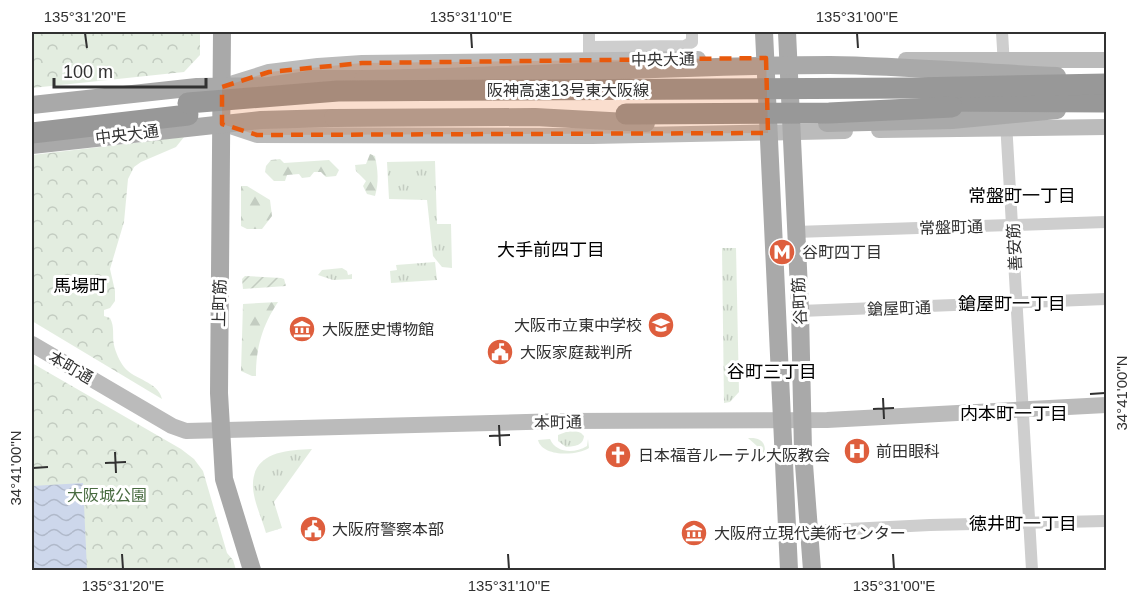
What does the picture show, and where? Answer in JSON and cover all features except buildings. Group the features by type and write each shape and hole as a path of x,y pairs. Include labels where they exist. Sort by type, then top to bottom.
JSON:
{"highway":[{"path":"269,86 313,90 362,83 512,86 671,79 819,77 912,79 1012,94"},
{"name":"阪神高速13号東大阪線","path":"32,121 355,104 907,100 1012,94 1107,84"},
{"path":"535,117 829,113 930,109 1012,94"},
{"name":"阪神高速13号東大阪線","path":"1012,94 1107,102"},
{"name":"阪神高速13号東大阪線","path":"32,133 130,116"}],"main road":[{"name":"上町筋","path":"222,32 220,430 224,479 252,570"},
{"name":"谷町筋","path":"764,32 789,570"},
{"name":"谷町筋","path":"787,32 803,419 812,570"},
{"name":"中央大通","path":"362,83 681,67 830,65 918,67 1014,74 1107,77"},
{"name":"中央大通","path":"32,105 185,88 269,86"},
{"name":"中央大通","path":"32,145 261,120 535,117 625,123 830,123 951,120 1073,108 1107,107"}],"street":[{"path":"589,32 589,53 685,46 692,42 692,32"},
{"name":"善安筋","path":"1002,32 1032,570"},
{"name":"中央大通","path":"222,87 269,72 318,66 589,53 788,59 1107,60"},
{"name":"中央大通","path":"222,124 256,135 592,135 1107,127"},
{"name":"常盤町通","path":"795,232 1107,222"},
{"name":"鎗屋町通","path":"800,312 1107,299"},
{"name":"本町通","path":"32,344 172,426 186,430 563,421 803,419 1107,405"},
{"path":"809,531 930,525 1107,521"}],"highlighted area":[{"path":"766,58 768,133 257,135 222,124 222,87 269,72 362,63"}],"green space":[{"path":"32,32 200,32 200,55 184,72 32,88"},
{"path":"184,137 176,147 134,167 128,179 124,222 110,269 115,301 110,308 104,310 104,316 112,321 113,342 122,365 156,388 162,399 32,321 32,155"},
{"path":"370,154 375,156 377,167 378,181 375,196 367,194 363,186 366,181 356,171 355,165 366,164"},
{"path":"280,159 284,163 329,160 339,170 336,176 326,177 321,172 314,172 310,177 302,178 299,174 287,175 285,181 274,181 265,172 266,166 271,160"},
{"path":"435,161 437,224 451,224 452,268 442,267 433,256 427,200 389,199 387,162"},
{"path":"241,186 247,186 270,200 272,216 262,229 247,229 241,226"},
{"path":"722,248 736,248 739,392 730,402 724,403"},
{"path":"435,262 437,280 391,283 390,271 397,270 396,265"},
{"path":"342,268 347,271 348,275 352,274 352,279 333,280 318,275 322,270"},
{"path":"245,276 281,278 284,279 286,286 243,289 242,279"},
{"path":"278,302 264,329 257,356 256,376 252,376 241,371 243,304"},
{"name":"大阪城公園","path":"32,363 181,449 194,459 203,471 227,553 233,560 236,570 32,570"},
{"path":"576,431 584,436 578,445 566,447 558,441 558,435"},
{"path":"748,438 762,441 765,455 761,457 753,450 757,446"},
{"path":"550,439 556,447 571,451 587,446 588,439 589,448 577,453 553,452 541,446 538,440"},
{"path":"312,449 274,502 282,528 266,533 256,505 253,488 254,476 258,467 264,460 281,452"}],"water":[{"path":"83,483 87,570 32,570 32,486"}],"place":[{"name":"谷町四丁目","path":"782,252"},
{"name":"大阪市立東中学校","path":"661,325"},
{"name":"大阪歴史博物館","path":"302,329"},
{"name":"大阪家庭裁判所","path":"500,352"},
{"name":"前田眼科","path":"857,451"},
{"name":"日本福音ルーテル大阪教会","path":"618,455"},
{"name":"大阪府警察本部","path":"313,529"},
{"name":"大阪府立現代美術センター","path":"694,533"}],"district":[{"name":"常盤町一丁目","path":"1022,196"},
{"name":"大手前四丁目","path":"551,250"},
{"name":"馬場町","path":"80,286"},
{"name":"鎗屋町一丁目","path":"1012,304"},
{"name":"谷町三丁目","path":"772,372"},
{"name":"内本町一丁目","path":"1014,414"},
{"name":"徳井町一丁目","path":"1023,524"}]}
